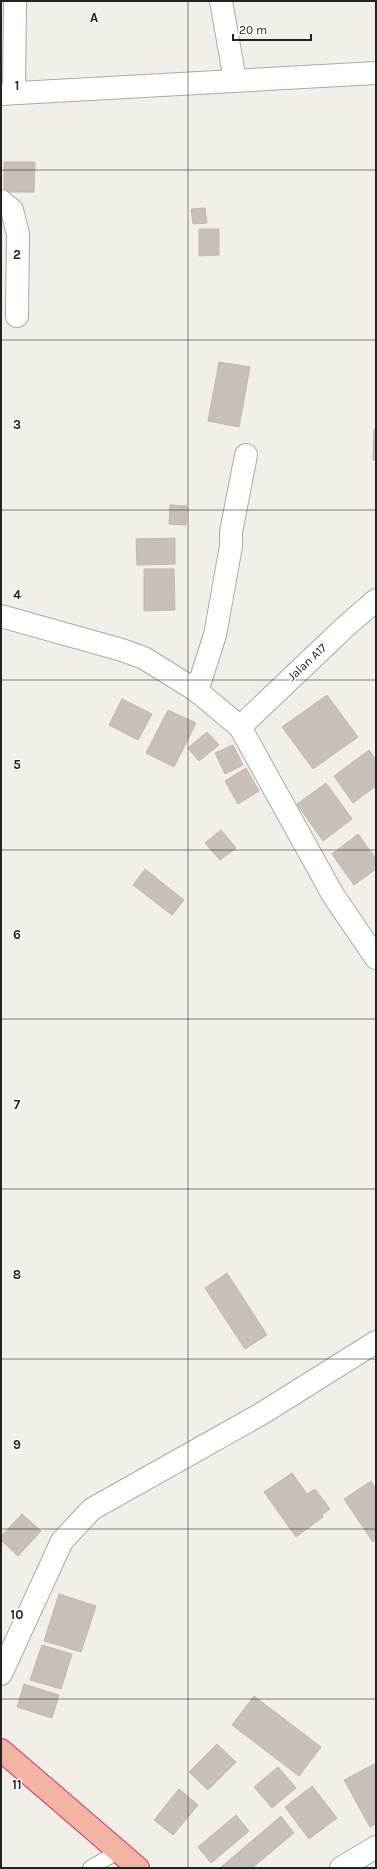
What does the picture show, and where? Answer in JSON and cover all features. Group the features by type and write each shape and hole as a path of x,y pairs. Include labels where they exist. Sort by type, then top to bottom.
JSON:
{"highway":[{"path":"1,1750 138,1868"}],"street":[{"path":"15,1 8,94 376,72"},
{"path":"221,1 235,80"},
{"path":"1,201 12,210 18,234 17,316"},
{"path":"196,691 215,634 231,532 246,455"},
{"name":"Jalan A17","path":"240,726 345,627 376,600"},
{"path":"1,616 122,650 144,658 196,691 240,726 333,895 376,958"},
{"path":"1,1674 62,1541 92,1509 261,1414 376,1342"},
{"path":"341,1868 376,1847"}],"lane":[{"path":"90,1868 119,1851"}],"building":[{"path":"4,162 35,162 34,192 4,192"},
{"path":"205,208 207,223 193,224 191,209"},
{"path":"199,229 219,229 219,255 199,256"},
{"path":"219,362 250,367 239,427 208,421"},
{"path":"374,429 376,429 376,460 373,460"},
{"path":"170,505 187,506 186,525 169,524"},
{"path":"175,538 175,564 137,565 136,539"},
{"path":"144,569 174,569 175,610 144,611"},
{"path":"327,695 358,737 313,769 282,727"},
{"path":"122,699 152,714 138,740 109,725"},
{"path":"168,710 196,723 174,767 146,753"},
{"path":"207,732 219,745 199,761 188,748"},
{"path":"233,745 243,765 225,774 215,753"},
{"path":"369,750 376,760 376,786 353,803 334,776"},
{"path":"246,768 259,791 238,804 225,781"},
{"path":"326,783 352,819 323,841 297,804"},
{"path":"221,830 236,848 220,860 205,843"},
{"path":"358,834 376,859 376,869 354,885 332,854"},
{"path":"145,869 184,900 172,915 133,885"},
{"path":"227,1273 267,1335 245,1349 205,1288"},
{"path":"292,1473 307,1494 315,1489 330,1509 322,1515 323,1517 296,1537 264,1492"},
{"path":"371,1481 376,1489 376,1539 373,1542 344,1499"},
{"path":"22,1514 41,1531 18,1556 1,1540 1,1536"},
{"path":"59,1594 96,1606 81,1652 44,1641"},
{"path":"42,1645 72,1654 61,1689 30,1680"},
{"path":"24,1684 59,1695 52,1718 17,1707"},
{"path":"254,1696 321,1747 299,1776 232,1725"},
{"path":"217,1744 236,1762 208,1790 189,1772"},
{"path":"376,1763 376,1824 370,1827 344,1780"},
{"path":"278,1767 296,1788 272,1808 254,1787"},
{"path":"312,1786 337,1818 309,1839 285,1807"},
{"path":"179,1789 198,1805 173,1835 154,1820"},
{"path":"236,1815 249,1831 211,1863 198,1847"},
{"path":"281,1816 294,1833 252,1868 220,1868"}]}
